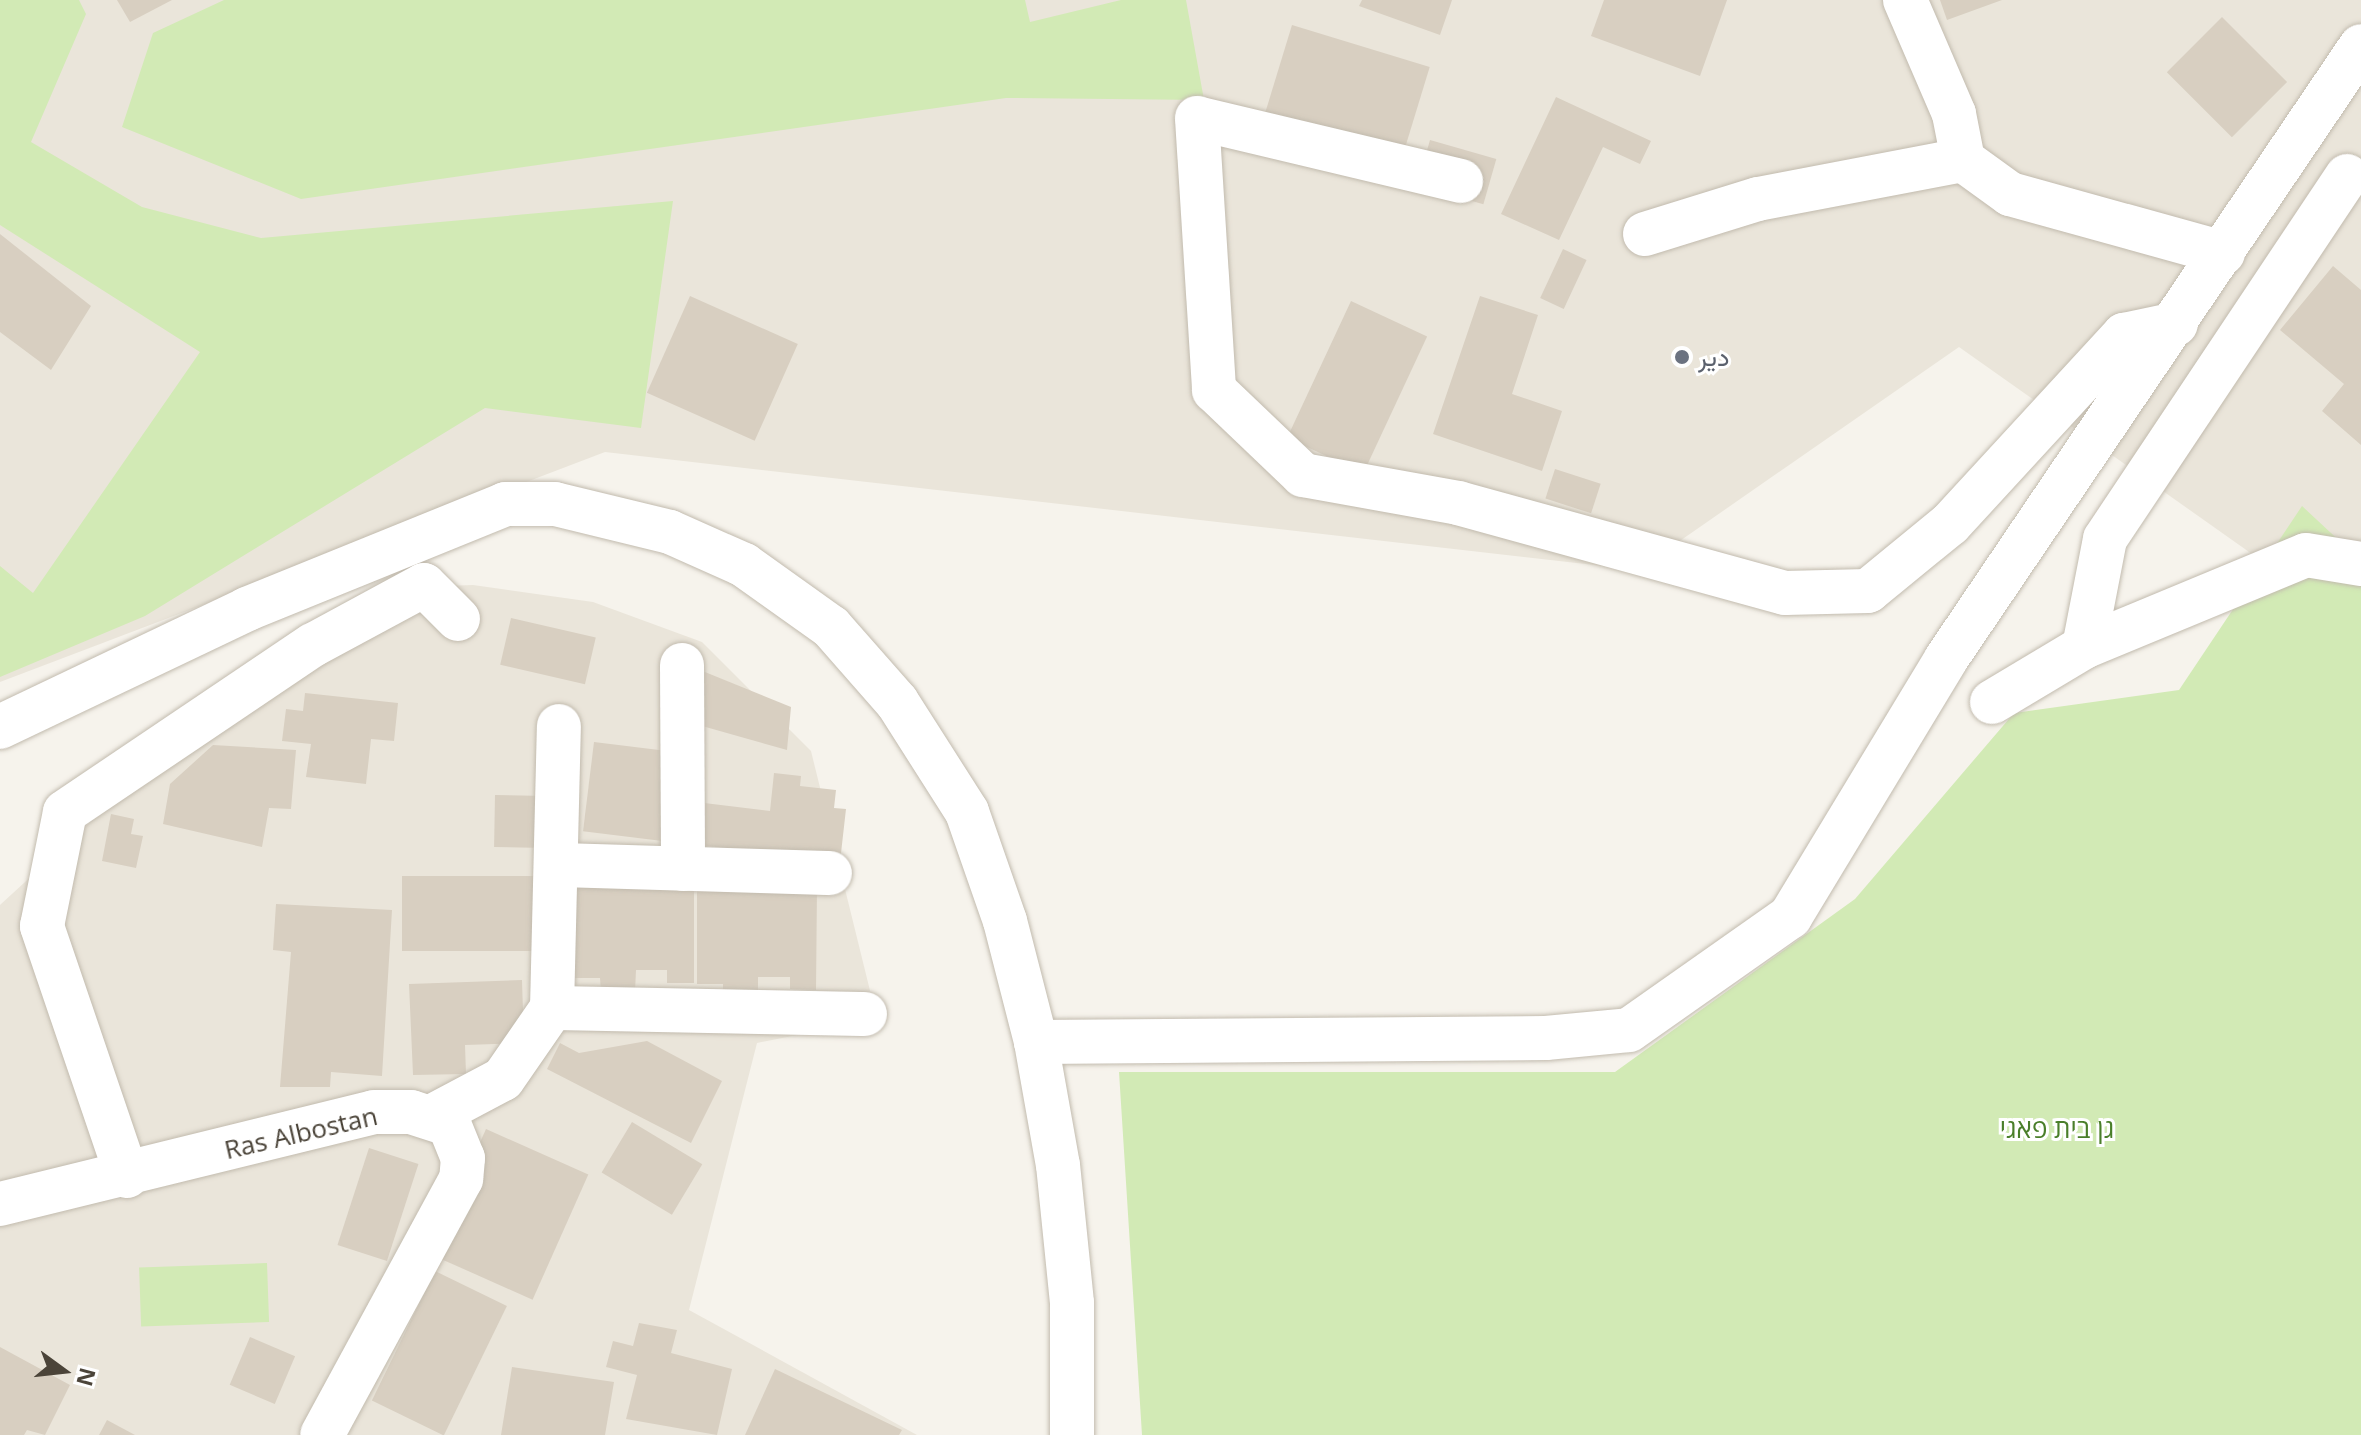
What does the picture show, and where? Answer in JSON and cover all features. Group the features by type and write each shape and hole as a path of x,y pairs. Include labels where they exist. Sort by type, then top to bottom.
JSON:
{"street":[{"path":"1905,0 1954,114 1963,160 2010,194 2223,253"},
{"path":"1036,1042 1546,1038 1629,1030 1790,917 1946,659 2176,324 2361,46"},
{"path":"1461,181 1197,118 1214,390 1303,475 1458,503 1785,593 1868,591 1950,524 2124,335 2176,324"},
{"path":"2084,647 2105,539 2354,180 2295,144"},
{"path":"1645,234 1758,199 1963,160"},
{"path":"0,727 247,609 505,504 555,504 670,532 744,565 831,627 897,702 967,812 1005,921 1036,1042 1058,1165 1072,1303 1072,1435"},
{"path":"1992,702 2084,647 2306,555 2361,564"},
{"path":"127,1176 42,926 65,812 313,645 424,585 458,619"},
{"path":"682,665 683,869"},
{"path":"433,1116 503,1079 552,1008 558,865 559,726"},
{"path":"558,865 830,873"},
{"path":"552,1008 865,1014"},
{"name":"Ras Albostan","path":"0,1204 127,1176 374,1112 433,1116"},
{"path":"322,1435 461,1179 463,1158 457,1140 449,1124 433,1116"}],"shaded area":[{"path":"0,0 2361,0 2361,631 1959,347 1638,570 605,452 0,682"},
{"path":"473,585 593,602 702,642 811,751 877,1019 757,1043 689,1310 917,1435 0,1435 0,905 236,688 415,587"}],"green space":[{"path":"0,0 79,0 86,14 31,142 142,207 261,238 673,201 641,428 485,408 145,616 0,677 0,566 33,593 200,352 0,225"},
{"path":"224,0 1025,0 1030,22 1121,0 1186,0 1204,100 1006,98 301,199 122,127 153,33"},
{"name":"גן בית פאגי","path":"2302,506 2361,561 2361,1435 1142,1435 1119,1072 1615,1072 1855,899 2014,713 2179,690"},
{"path":"267,1263 269,1322 141,1326 139,1267"}],"building":[{"path":"117,0 172,0 130,22"},
{"path":"1362,0 1452,0 1440,35 1359,6"},
{"path":"1604,0 1727,0 1700,76 1591,36"},
{"path":"1940,0 2002,0 1947,20"},
{"path":"2222,17 2287,82 2232,137 2167,72"},
{"path":"1292,25 1430,67 1396,178 1258,136"},
{"path":"1556,97 1651,141 1640,164 1603,147 1559,240 1501,214"},
{"path":"1430,140 1496,159 1483,204 1417,185"},
{"path":"0,234 91,306 51,370 0,332"},
{"path":"1563,249 1587,260 1564,309 1540,298"},
{"path":"2333,266 2361,290 2361,445 2322,411 2344,384 2280,330"},
{"path":"690,296 798,344 755,441 647,393"},
{"path":"1480,296 1538,315 1512,394 1562,411 1542,471 1433,434"},
{"path":"1351,301 1427,336 1363,473 1287,438"},
{"path":"1555,469 1601,484 1591,513 1545,498"},
{"path":"511,618 596,638 585,684 500,665"},
{"path":"700,670 791,707 787,750 688,722"},
{"path":"305,693 398,703 394,741 371,739 366,784 306,777 311,744 282,741 286,709 303,711"},
{"path":"594,742 679,752 668,842 583,831"},
{"path":"213,745 296,750 291,809 269,808 262,847 163,824 170,784"},
{"path":"774,773 801,776 800,786 836,790 834,808 846,809 840,862 691,844 696,802 770,811"},
{"path":"495,795 547,796 546,848 494,847"},
{"path":"111,814 134,819 131,834 143,836 136,868 102,861"},
{"path":"402,876 541,876 541,951 402,951"},
{"path":"575,880 694,881 694,983 667,983 667,970 636,970 635,992 601,992 600,978 574,978"},
{"path":"697,887 817,888 816,990 790,989 790,977 758,977 758,998 723,998 723,984 697,984"},
{"path":"276,904 392,910 382,1076 331,1072 330,1087 280,1087 291,952 273,950"},
{"path":"522,980 524,1043 465,1045 466,1074 413,1075 409,984"},
{"path":"647,1041 722,1081 691,1143 547,1069 560,1043 579,1053"},
{"path":"632,1122 702,1164 672,1215 602,1173"},
{"path":"486,1129 588,1175 533,1300 430,1254"},
{"path":"369,1148 418,1164 387,1261 337,1245"},
{"path":"435,1271 507,1306 444,1435 372,1400"},
{"path":"639,1323 677,1330 671,1353 732,1369 717,1435 626,1419 637,1375 606,1367 613,1341 633,1346"},
{"path":"250,1337 295,1356 275,1404 230,1385"},
{"path":"0,1347 70,1385 45,1435 27,1430 24,1435 0,1435"},
{"path":"512,1367 614,1382 605,1435 501,1435"},
{"path":"775,1369 902,1430 899,1435 745,1435"},
{"path":"107,1420 135,1435 99,1435"}],"place":[{"name":"دير","path":"1682,357"}]}
